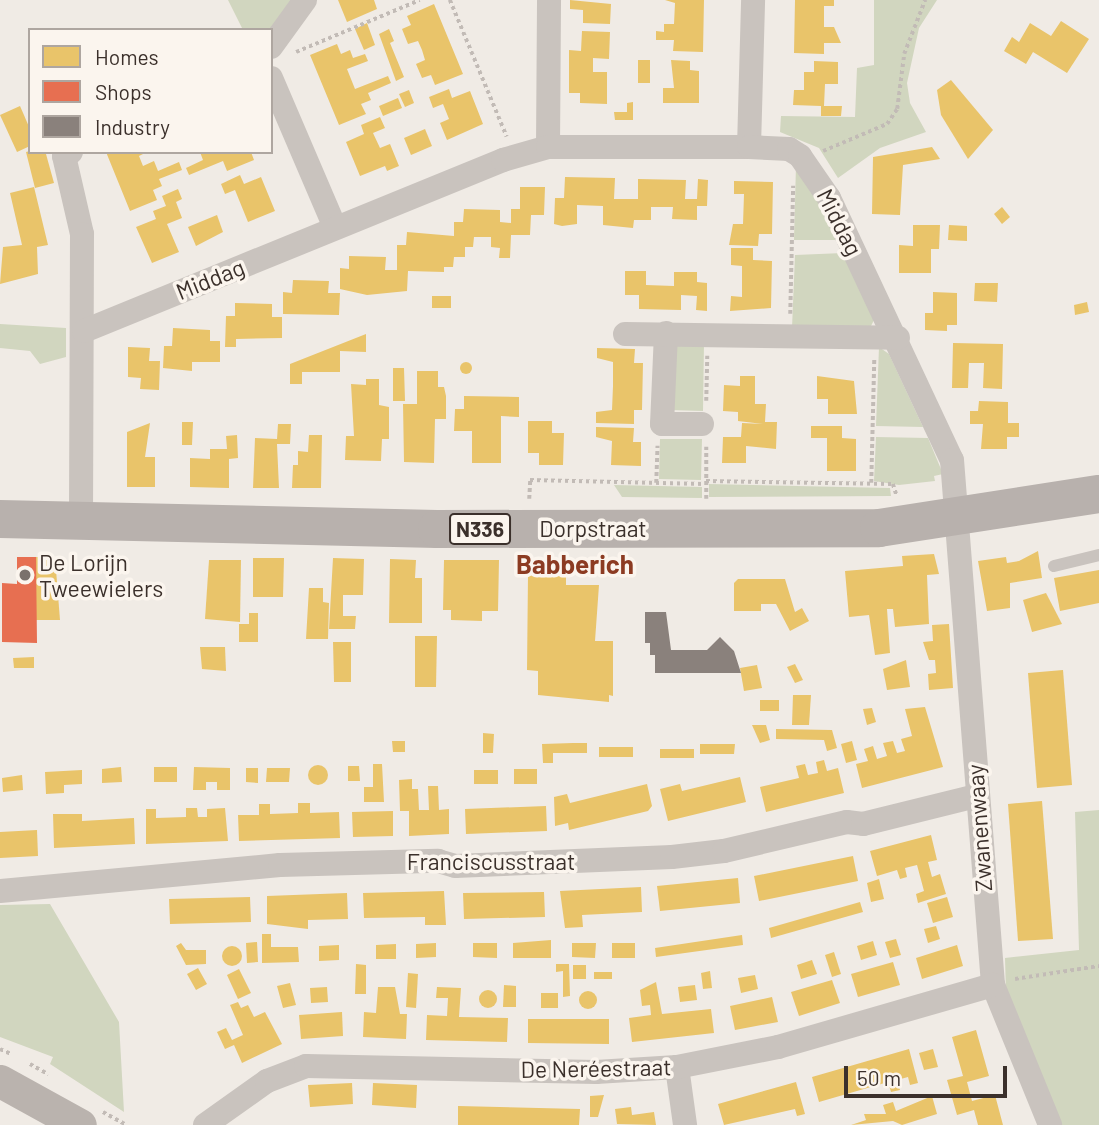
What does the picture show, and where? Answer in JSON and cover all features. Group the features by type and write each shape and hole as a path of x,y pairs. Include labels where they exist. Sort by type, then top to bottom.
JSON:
{"main road":[{"name":"Dorpstraat","path":"0,519 450,529 878,528 959,519 1099,494"},
{"path":"0,1081 80,1125"}],"street":[{"path":"277,52 304,0"},
{"path":"548,146 550,0"},
{"path":"750,147 753,0"},
{"path":"273,83 335,227"},
{"name":"Middag","path":"84,331 335,227 548,146 750,147 800,157 886,338 952,460 959,519"},
{"path":"68,154 64,156 82,234 84,331 81,521"},
{"path":"666,333 662,424 702,424"},
{"path":"625,334 886,338"},
{"name":"Zwanenwaay","path":"959,519 976,796 993,985 1050,1125"},
{"name":"Franciscusstraat","path":"0,891 280,865 438,861 455,866 672,857 724,852 847,822 863,824 976,796"},
{"name":"De Neréestraat","path":"205,1125 267,1081 306,1066 596,1072 677,1067 778,1047 993,985"},
{"path":"677,1067 685,1125"}],"lane":[{"path":"1054,566 1099,555"}],"path":[{"path":"277,52 420,0"},
{"path":"450,0 515,157"},
{"path":"789,336 800,157 887,124 897,109 905,54 925,0"},
{"path":"871,483 886,338"},
{"path":"656,483 657,439 662,424"},
{"path":"529,505 530,480 893,484 898,499"},
{"path":"993,985 1099,966"}],"green space":[{"path":"228,0 291,0 272,28 242,28"},
{"path":"874,0 937,0 919,28 907,83 910,103 926,132 880,148 838,178 819,148 780,132 781,116 855,117 857,68 874,65"},
{"path":"796,165 805,172 838,240 794,240"},
{"path":"843,253 874,320 871,326 792,328 795,255"},
{"path":"0,324 66,328 66,357 40,364 30,351 0,348"},
{"path":"704,343 703,411 670,410 674,349 679,344"},
{"path":"879,347 889,354 923,427 876,426"},
{"path":"876,437 928,438 943,474 934,476 935,481 899,485 874,481"},
{"path":"660,439 702,439 701,480 659,479"},
{"path":"709,484 890,488 891,496 709,497"},
{"path":"614,485 702,487 702,498 622,497"},
{"path":"1099,810 1099,1125 1062,1125 1006,993 1005,958 1079,950 1075,812"},
{"path":"50,904 119,1022 124,1112 50,1064 53,1057 0,1037 0,905"}],"building: Homes":[{"path":"338,0 374,0 377,9 347,22"},
{"path":"570,0 611,4 610,24 583,23 583,10 570,9"},
{"path":"665,0 704,0 703,52 673,51 674,40 656,40 656,31 664,32 664,24 674,24 675,3"},
{"path":"795,0 834,0 834,6 824,6 824,27 834,27 841,43 824,43 824,54 794,53"},
{"path":"434,4 463,74 435,85 431,75 422,78 416,64 425,60 418,41 408,44 402,29 411,25 407,16"},
{"path":"1061,21 1089,39 1067,73 1033,52 1026,64 1004,51 1012,37 1019,42 1030,23 1051,36"},
{"path":"367,23 375,45 364,50 355,29"},
{"path":"389,29 394,41 390,43 404,77 396,81 379,34"},
{"path":"582,31 610,32 609,59 593,58 593,72 607,72 607,104 580,103 580,93 569,93 569,50 581,51"},
{"path":"337,44 341,54 350,50 353,58 365,54 368,61 347,69 355,89 388,76 391,83 368,93 371,100 361,104 366,114 339,125 310,55"},
{"path":"638,60 650,60 650,83 638,83"},
{"path":"671,60 690,61 690,70 699,71 699,103 663,103 663,88 674,88"},
{"path":"814,61 838,62 838,84 825,84 824,106 842,106 841,116 821,116 821,106 793,105 794,90 804,90 804,72 814,72"},
{"path":"951,80 993,130 968,159 941,115 937,90"},
{"path":"449,89 452,98 470,91 483,124 447,140 440,123 449,119 443,104 433,108 429,97"},
{"path":"409,90 414,103 405,107 399,94"},
{"path":"398,98 402,108 383,116 379,106"},
{"path":"633,102 633,120 615,120 614,112 627,112 627,103"},
{"path":"20,106 28,124 28,147 17,152 0,115"},
{"path":"380,117 385,128 373,133 380,148 390,144 399,166 387,171 385,166 360,176 346,142 364,134 361,125"},
{"path":"425,129 432,146 411,155 404,138"},
{"path":"932,147 940,159 903,165 900,215 872,214 873,157"},
{"path":"26,152 46,154 54,183 35,188"},
{"path":"107,154 143,154 139,156 143,166 154,161 158,171 179,162 182,170 159,179 162,186 153,190 157,200 130,211"},
{"path":"201,154 252,154 254,160 227,171 223,161 189,175 186,168 203,160"},
{"path":"240,175 244,184 261,177 275,211 248,222 235,190 225,194 221,184"},
{"path":"565,177 615,178 614,199 638,199 638,179 686,180 685,199 697,199 698,179 708,180 707,206 697,206 697,220 672,219 673,207 651,207 651,220 634,220 633,228 603,225 603,206 577,205 577,224 562,226 554,224 555,198 564,198"},
{"path":"734,181 773,182 772,234 759,234 758,246 729,245 733,224 743,224 744,194 734,194"},
{"path":"34,187 48,245 37,247 38,274 0,284 3,247 22,245 10,193"},
{"path":"520,187 545,187 544,215 531,215 530,235 511,235 510,258 499,258 500,248 491,247 491,237 474,237 473,247 465,247 465,257 454,257 453,267 444,267 444,272 408,271 407,291 367,295 340,289 340,268 349,269 349,256 386,257 385,270 397,270 397,245 406,245 407,232 454,236 454,222 463,222 464,209 500,210 500,222 511,223 511,209 520,209"},
{"path":"178,189 182,199 176,202 182,218 167,224 179,252 152,263 136,227 156,219 153,211 166,206 162,196"},
{"path":"1002,207 1010,217 1002,224 994,214"},
{"path":"217,215 223,232 196,246 188,227"},
{"path":"913,225 940,225 939,249 931,249 931,273 899,273 899,245 913,246"},
{"path":"949,225 967,226 967,241 948,240"},
{"path":"731,248 753,248 753,260 772,261 771,308 730,311 731,296 742,297 742,266 731,265"},
{"path":"625,271 646,271 646,285 674,286 674,272 697,272 697,282 707,283 707,311 696,310 697,296 681,295 681,310 639,309 639,295 625,295"},
{"path":"293,280 329,281 328,293 340,293 339,315 283,314 283,292 292,293"},
{"path":"975,283 998,283 997,302 974,301"},
{"path":"933,292 957,293 957,325 947,325 947,331 925,330 925,313 933,313"},
{"path":"432,296 451,296 451,308 432,308"},
{"path":"1087,302 1089,312 1075,315 1074,305"},
{"path":"235,303 272,304 272,317 282,317 282,338 236,339 236,347 225,347 226,316 235,316"},
{"path":"173,328 210,330 210,341 220,341 220,362 192,362 192,371 163,368 164,346 172,346"},
{"path":"366,334 366,352 340,351 340,372 302,372 302,384 290,384 290,364"},
{"path":"953,343 1003,344 1002,389 983,388 984,363 969,363 968,388 952,388"},
{"path":"128,347 150,348 149,361 160,361 159,390 140,389 141,378 128,377"},
{"path":"597,348 635,349 634,363 643,363 642,410 634,410 634,424 596,423 596,412 612,410 613,386 613,362 597,358"},
{"path":"461,363 471,363 471,373 461,373"},
{"path":"393,368 404,368 405,401 393,401"},
{"path":"417,371 438,371 438,387 444,387 446,396 446,419 435,419 434,463 404,462 403,404 417,404"},
{"path":"740,376 755,376 755,404 766,404 765,422 777,422 776,449 746,446 746,463 722,463 723,437 741,437 742,423 763,424 738,421 738,412 723,411 724,385 740,386"},
{"path":"817,376 854,381 857,414 828,414 828,399 817,399"},
{"path":"366,379 379,379 379,405 389,407 389,439 382,439 381,461 345,460 346,436 354,436 351,384 366,385"},
{"path":"464,396 519,397 519,417 501,416 501,463 472,463 472,431 454,431 455,409 464,409"},
{"path":"979,401 1008,402 1008,423 1019,423 1019,437 1007,437 1007,449 981,449 983,424 970,424 970,411 978,411"},
{"path":"528,421 552,421 552,433 564,433 563,465 539,465 539,453 528,453"},
{"path":"182,422 193,422 192,445 182,445"},
{"path":"150,423 145,457 155,457 155,487 127,487 127,432"},
{"path":"278,424 291,424 290,444 277,444 279,488 253,488 255,438 277,439"},
{"path":"811,426 842,426 842,438 856,439 856,471 827,471 827,438 811,438"},
{"path":"596,427 634,428 633,442 641,442 641,466 611,465 612,441 596,437"},
{"path":"237,435 238,458 229,459 229,488 190,487 190,458 210,459 210,449 227,449 226,436"},
{"path":"309,435 322,435 321,488 292,488 293,465 298,465 298,451 308,452"},
{"path":"1038,551 1042,578 1010,583 1010,608 987,611 978,561 1006,557 1007,563 1019,561"},
{"path":"934,554 939,574 927,575 929,624 895,627 893,609 887,609 890,653 875,655 869,615 849,617 845,571 903,566 902,556"},
{"path":"36,557 55,557 60,620 36,620"},
{"path":"253,558 284,558 283,597 253,597"},
{"path":"333,558 364,559 363,595 343,595 343,616 356,616 355,629 329,629"},
{"path":"390,559 416,560 415,578 422,578 422,623 389,623"},
{"path":"209,560 241,560 240,622 205,619"},
{"path":"444,560 499,560 498,611 482,611 482,621 451,620 451,610 443,610"},
{"path":"1099,570 1099,603 1060,611 1054,578"},
{"path":"528,574 566,574 566,585 599,585 595,641 613,641 613,696 609,695 609,702 538,695 538,671 527,670"},
{"path":"738,579 785,579 795,612 802,608 809,621 790,631 776,604 761,604 761,611 734,611 734,583"},
{"path":"309,588 323,588 323,602 329,603 328,639 306,639"},
{"path":"1046,593 1062,624 1032,632 1023,600"},
{"path":"249,613 258,613 258,642 239,642 239,624 249,624"},
{"path":"949,624 953,688 929,690 928,674 936,673 935,660 929,660 923,642 933,641 932,625"},
{"path":"415,636 437,636 436,687 415,687"},
{"path":"333,642 351,642 351,682 334,682"},
{"path":"200,647 225,647 226,671 202,669"},
{"path":"34,657 34,668 14,668 13,658"},
{"path":"906,660 910,687 887,690 883,669"},
{"path":"795,664 803,680 795,683 787,667"},
{"path":"757,665 762,688 744,691 740,668"},
{"path":"1063,670 1072,785 1037,788 1028,673"},
{"path":"793,695 811,695 809,725 792,725"},
{"path":"760,700 779,700 779,711 760,711"},
{"path":"925,707 943,767 862,788 856,764 868,761 864,749 873,746 877,759 887,756 883,743 893,741 897,753 905,751 901,739 912,736 905,709"},
{"path":"872,708 876,722 867,725 863,709"},
{"path":"752,725 766,725 770,740 760,743"},
{"path":"776,729 832,730 837,748 827,751 824,740 776,739"},
{"path":"483,733 494,734 493,753 483,753"},
{"path":"392,741 405,741 405,752 393,752"},
{"path":"852,741 857,760 846,763 841,744"},
{"path":"587,743 587,753 553,753 553,763 543,763 542,744"},
{"path":"700,744 735,744 734,754 700,754"},
{"path":"599,747 633,747 633,757 599,757"},
{"path":"660,749 694,749 694,758 660,758"},
{"path":"824,760 827,771 838,768 844,793 766,812 760,787 799,778 796,766 805,764 808,775 818,773 816,762"},
{"path":"373,764 382,764 384,802 364,802 364,787 373,787"},
{"path":"314,765 322,765 328,775 322,785 314,785 308,779 308,771"},
{"path":"348,766 359,766 360,781 348,781"},
{"path":"121,767 122,782 102,783 102,769"},
{"path":"154,767 177,767 177,782 154,782"},
{"path":"194,767 230,768 230,790 217,790 217,782 206,782 206,790 193,790"},
{"path":"246,768 258,768 258,783 246,782"},
{"path":"267,768 290,768 289,782 266,782"},
{"path":"514,769 537,769 537,784 514,784"},
{"path":"82,770 82,784 64,785 64,793 46,794 45,772"},
{"path":"474,770 498,770 498,784 474,784"},
{"path":"22,775 23,790 3,792 2,778"},
{"path":"740,777 746,802 668,821 660,789 680,784 682,791"},
{"path":"412,779 412,789 418,789 419,810 429,810 428,786 438,786 439,810 449,809 449,834 409,836 409,811 400,811 399,780"},
{"path":"647,784 652,806 648,811 569,830 568,823 555,826 554,797 567,794 570,803"},
{"path":"1042,801 1053,939 1018,941 1008,804"},
{"path":"298,803 310,803 310,813 339,812 340,838 239,841 238,815 259,815 259,804 270,804 270,814 298,813"},
{"path":"546,806 547,831 466,834 465,809"},
{"path":"186,808 197,808 198,817 207,817 207,809 225,808 228,841 146,844 146,809 156,809 156,818 186,817"},
{"path":"393,811 393,836 353,837 352,812"},
{"path":"53,814 82,814 82,821 134,818 135,844 54,848"},
{"path":"37,830 38,856 0,858 0,832"},
{"path":"931,835 937,860 928,862 932,877 940,874 946,894 918,903 916,894 924,891 917,865 905,868 907,877 900,879 897,870 877,876 870,851"},
{"path":"853,856 858,881 759,901 754,876"},
{"path":"738,878 740,903 660,911 657,886"},
{"path":"879,879 884,899 871,902 867,883"},
{"path":"641,887 642,912 582,915 583,927 565,928 560,891"},
{"path":"444,891 446,925 425,925 425,917 364,918 363,893"},
{"path":"544,892 545,917 464,919 463,893"},
{"path":"347,893 348,919 308,920 308,929 267,924 267,896"},
{"path":"250,897 251,922 170,924 169,899"},
{"path":"947,897 953,917 933,923 927,903"},
{"path":"860,902 863,912 771,938 769,928"},
{"path":"936,926 940,939 928,943 924,929"},
{"path":"262,934 271,934 271,947 298,947 299,962 262,963"},
{"path":"742,935 743,945 656,957 655,948"},
{"path":"896,939 901,955 890,958 885,942"},
{"path":"551,940 551,958 513,958 513,943"},
{"path":"873,941 877,955 861,960 857,946"},
{"path":"257,942 258,962 247,963 246,943"},
{"path":"181,943 186,950 206,950 206,964 186,965 176,946"},
{"path":"436,943 436,957 416,958 416,944"},
{"path":"473,943 497,943 497,958 473,957"},
{"path":"572,943 596,943 595,958 572,957"},
{"path":"612,943 635,943 635,958 612,958"},
{"path":"396,944 396,959 376,959 376,945"},
{"path":"339,945 339,960 319,961 319,946"},
{"path":"957,945 963,966 922,979 916,958"},
{"path":"232,946 239,949 242,956 239,963 232,966 225,963 222,956 225,949"},
{"path":"834,952 841,974 832,977 825,955"},
{"path":"812,960 817,974 801,979 797,965"},
{"path":"893,962 900,985 858,997 851,974"},
{"path":"356,964 366,965 366,994 355,994"},
{"path":"556,964 569,964 570,996 563,997 563,971 556,972"},
{"path":"573,965 586,965 586,979 573,979"},
{"path":"198,968 207,984 196,990 187,974"},
{"path":"239,969 251,993 238,999 227,975"},
{"path":"710,971 712,988 703,989 701,973"},
{"path":"594,972 612,972 612,979 594,979"},
{"path":"408,973 418,974 416,1008 406,1007"},
{"path":"755,975 758,989 741,993 738,978"},
{"path":"832,980 840,1003 799,1016 791,992"},
{"path":"656,982 662,1014 711,1009 714,1033 632,1042 629,1018 651,1015 650,1005 642,1006 640,990"},
{"path":"290,983 296,1005 283,1008 277,986"},
{"path":"504,985 516,986 516,1007 503,1007"},
{"path":"695,985 697,1000 680,1002 678,987"},
{"path":"327,987 328,1002 311,1003 310,988"},
{"path":"378,987 395,987 400,1014 407,1014 406,1039 363,1037 364,1012 376,1013"},
{"path":"437,987 461,988 459,1017 508,1018 507,1042 426,1040 427,1015 447,1016 448,998 436,998"},
{"path":"488,990 494,993 497,999 494,1005 488,1008 482,1005 479,999 482,993"},
{"path":"588,991 594,994 597,1000 594,1006 588,1009 582,1006 579,1000 582,994"},
{"path":"541,993 558,993 558,1008 541,1008"},
{"path":"772,997 778,1022 735,1030 730,1006"},
{"path":"238,1002 241,1008 248,1005 254,1017 265,1012 282,1044 242,1063 234,1045 225,1049 217,1032 226,1028 232,1040 243,1035 230,1005"},
{"path":"342,1012 343,1036 301,1039 299,1015"},
{"path":"528,1019 609,1019 609,1044 528,1043"},
{"path":"976,1030 989,1076 967,1082 972,1101 995,1095 1003,1125 978,1125 974,1110 957,1115 947,1080 963,1076 952,1037"},
{"path":"909,1049 918,1083 910,1085 908,1077 897,1080 900,1090 891,1092 888,1082 819,1102 812,1077"},
{"path":"933,1049 938,1067 924,1070 919,1053"},
{"path":"796,1082 805,1114 797,1116 795,1109 724,1125 718,1104"},
{"path":"352,1083 353,1104 310,1107 308,1085"},
{"path":"373,1083 417,1085 416,1108 372,1105"},
{"path":"604,1095 598,1117 590,1117 590,1096"},
{"path":"932,1096 937,1114 902,1125 893,1121 851,1125 866,1120 864,1114 886,1114 883,1105 893,1102 896,1111"},
{"path":"458,1106 580,1109 579,1125 458,1125"},
{"path":"631,1107 632,1115 654,1112 656,1125 617,1124 615,1109"}],"building: Shops":[{"path":"17,557 36,557 37,643 2,642 2,583 17,584"}],"building: Industry":[{"path":"645,612 666,612 671,650 707,650 720,637 734,651 741,673 655,673 655,655 650,655 650,643 645,643"}],"place":[{"name":"De Lorijn Tweewielers","path":"25,575"}],"district":[{"name":"Babberich","path":"575,564"}]}
